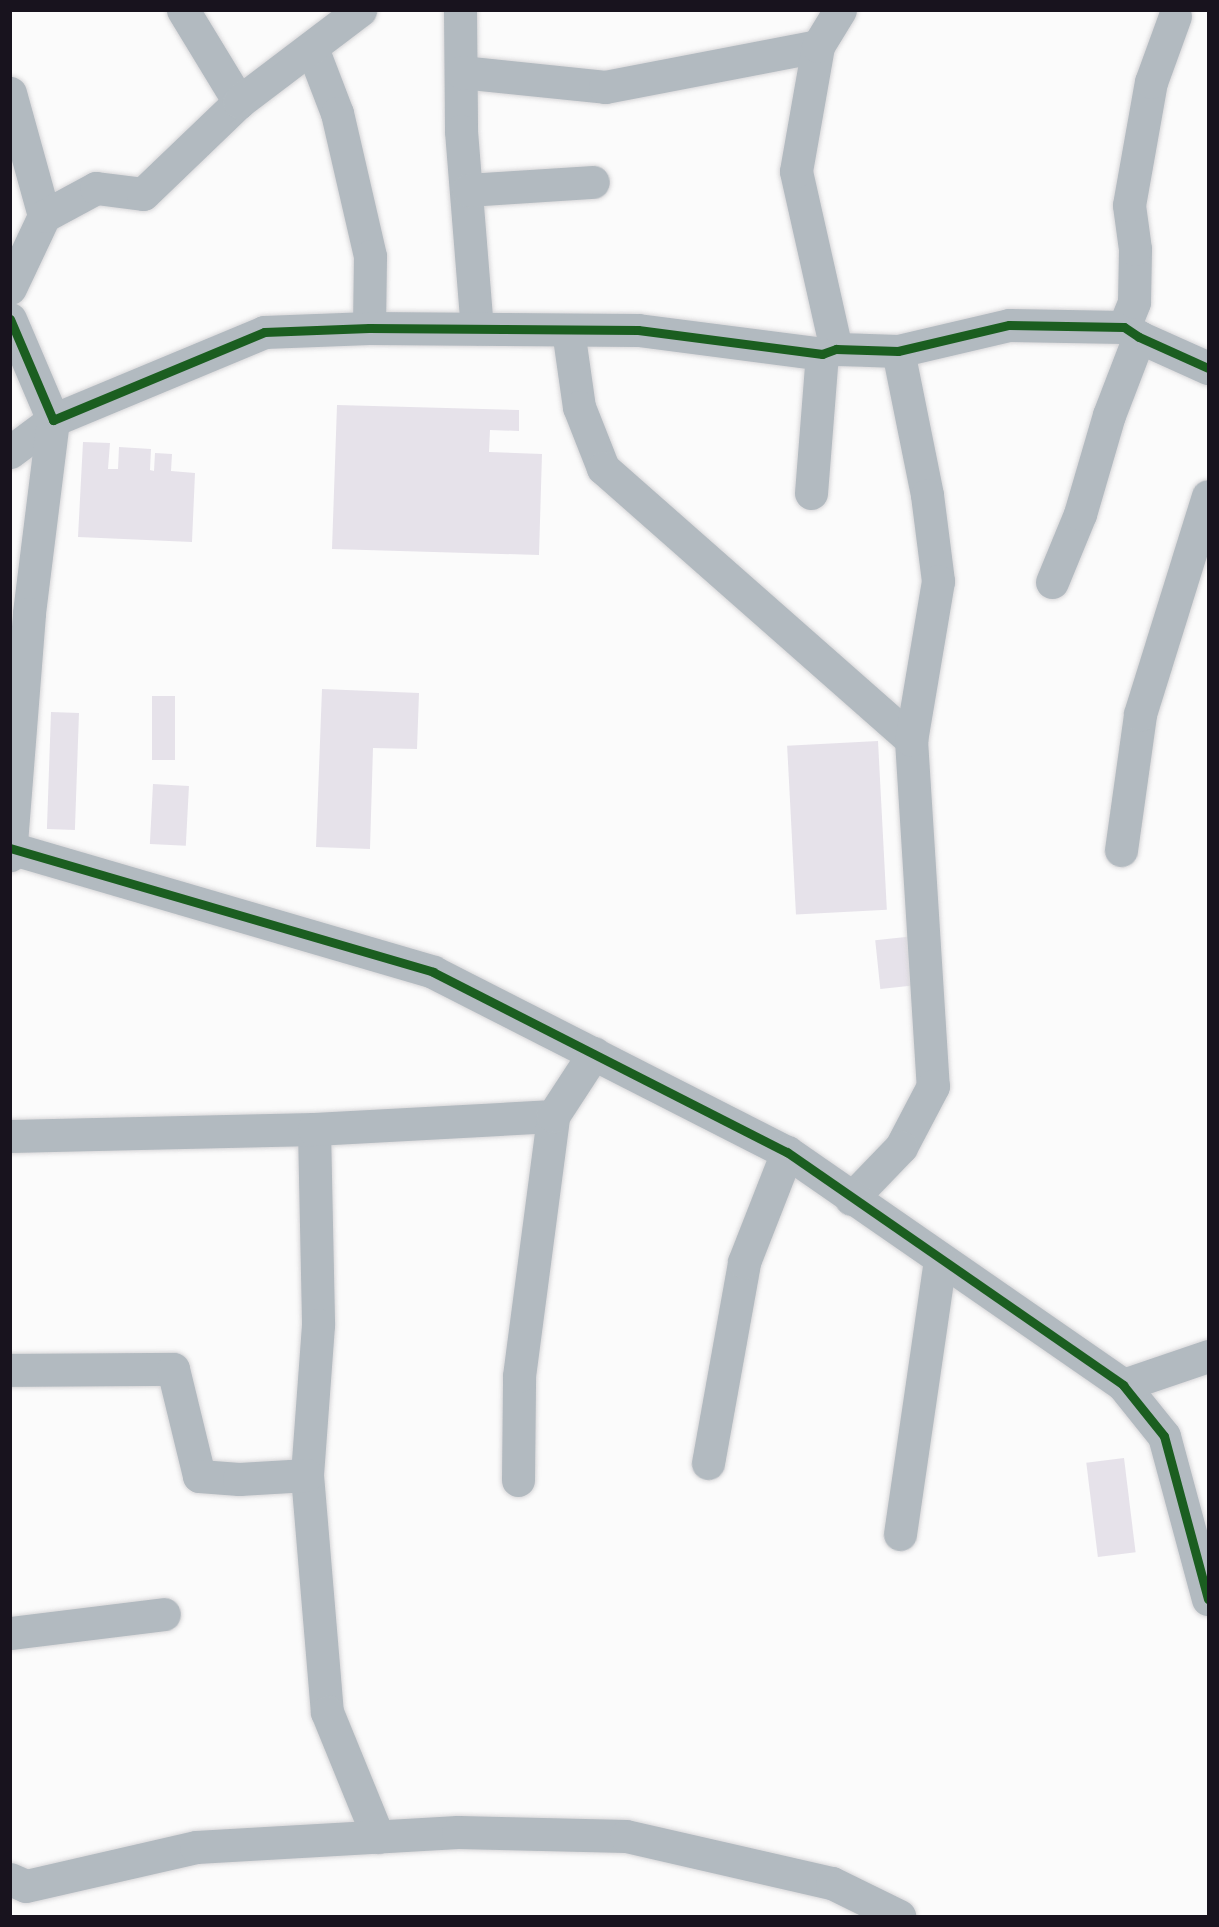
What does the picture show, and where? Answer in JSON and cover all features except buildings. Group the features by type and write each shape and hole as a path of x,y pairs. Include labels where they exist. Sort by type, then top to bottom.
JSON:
{"street":[{"path":"183,10 238,102"},
{"path":"460,10 460,130 468,190 477,328"},
{"path":"811,493 829,351 796,171 818,46 840,10"},
{"path":"1052,582 1080,514 1132,332 1136,249 1129,205 1151,82 1167,12"},
{"path":"10,288 44,216 96,188 143,194 238,102 312,48 342,16"},
{"path":"461,72 605,87 818,46"},
{"path":"312,48 337,112 370,256 369,328"},
{"path":"10,93 44,216"},
{"path":"468,190 593,182"},
{"path":"10,319 53,420 29,614 11,850 433,972 788,1152 940,1261 1123,1385 1164,1436 1209,1599"},
{"path":"10,452 53,420 264,332 369,328 638,330 829,351 898,351 1009,324 1132,332 1209,368"},
{"path":"568,330 579,407 603,468 911,740"},
{"path":"851,1199 901,1147 933,1086 911,740 938,582 927,495 898,351"},
{"path":"1121,850 1140,714 1209,496"},
{"path":"518,1480 519,1376 553,1116 594,1053"},
{"path":"10,1136 314,1129 553,1116"},
{"path":"314,1129 318,1325 307,1475 327,1712 378,1837"},
{"path":"708,1463 744,1262 788,1152"},
{"path":"900,1534 940,1261"},
{"path":"1123,1385 1209,1356"},
{"path":"10,1370 173,1369 199,1476 239,1479 307,1475"},
{"path":"10,1633 164,1614"},
{"path":"10,1880 26,1886 196,1847 458,1832 626,1836 832,1883 899,1917"}],"cycle path":[{"path":"10,319 53,420 264,332 369,328 638,330 822,354 836,349 898,351 1009,325 1124,327 1139,337 1208,368"},
{"path":"10,848 433,972 787,1152 1123,1385 1164,1436 1208,1599"}]}
